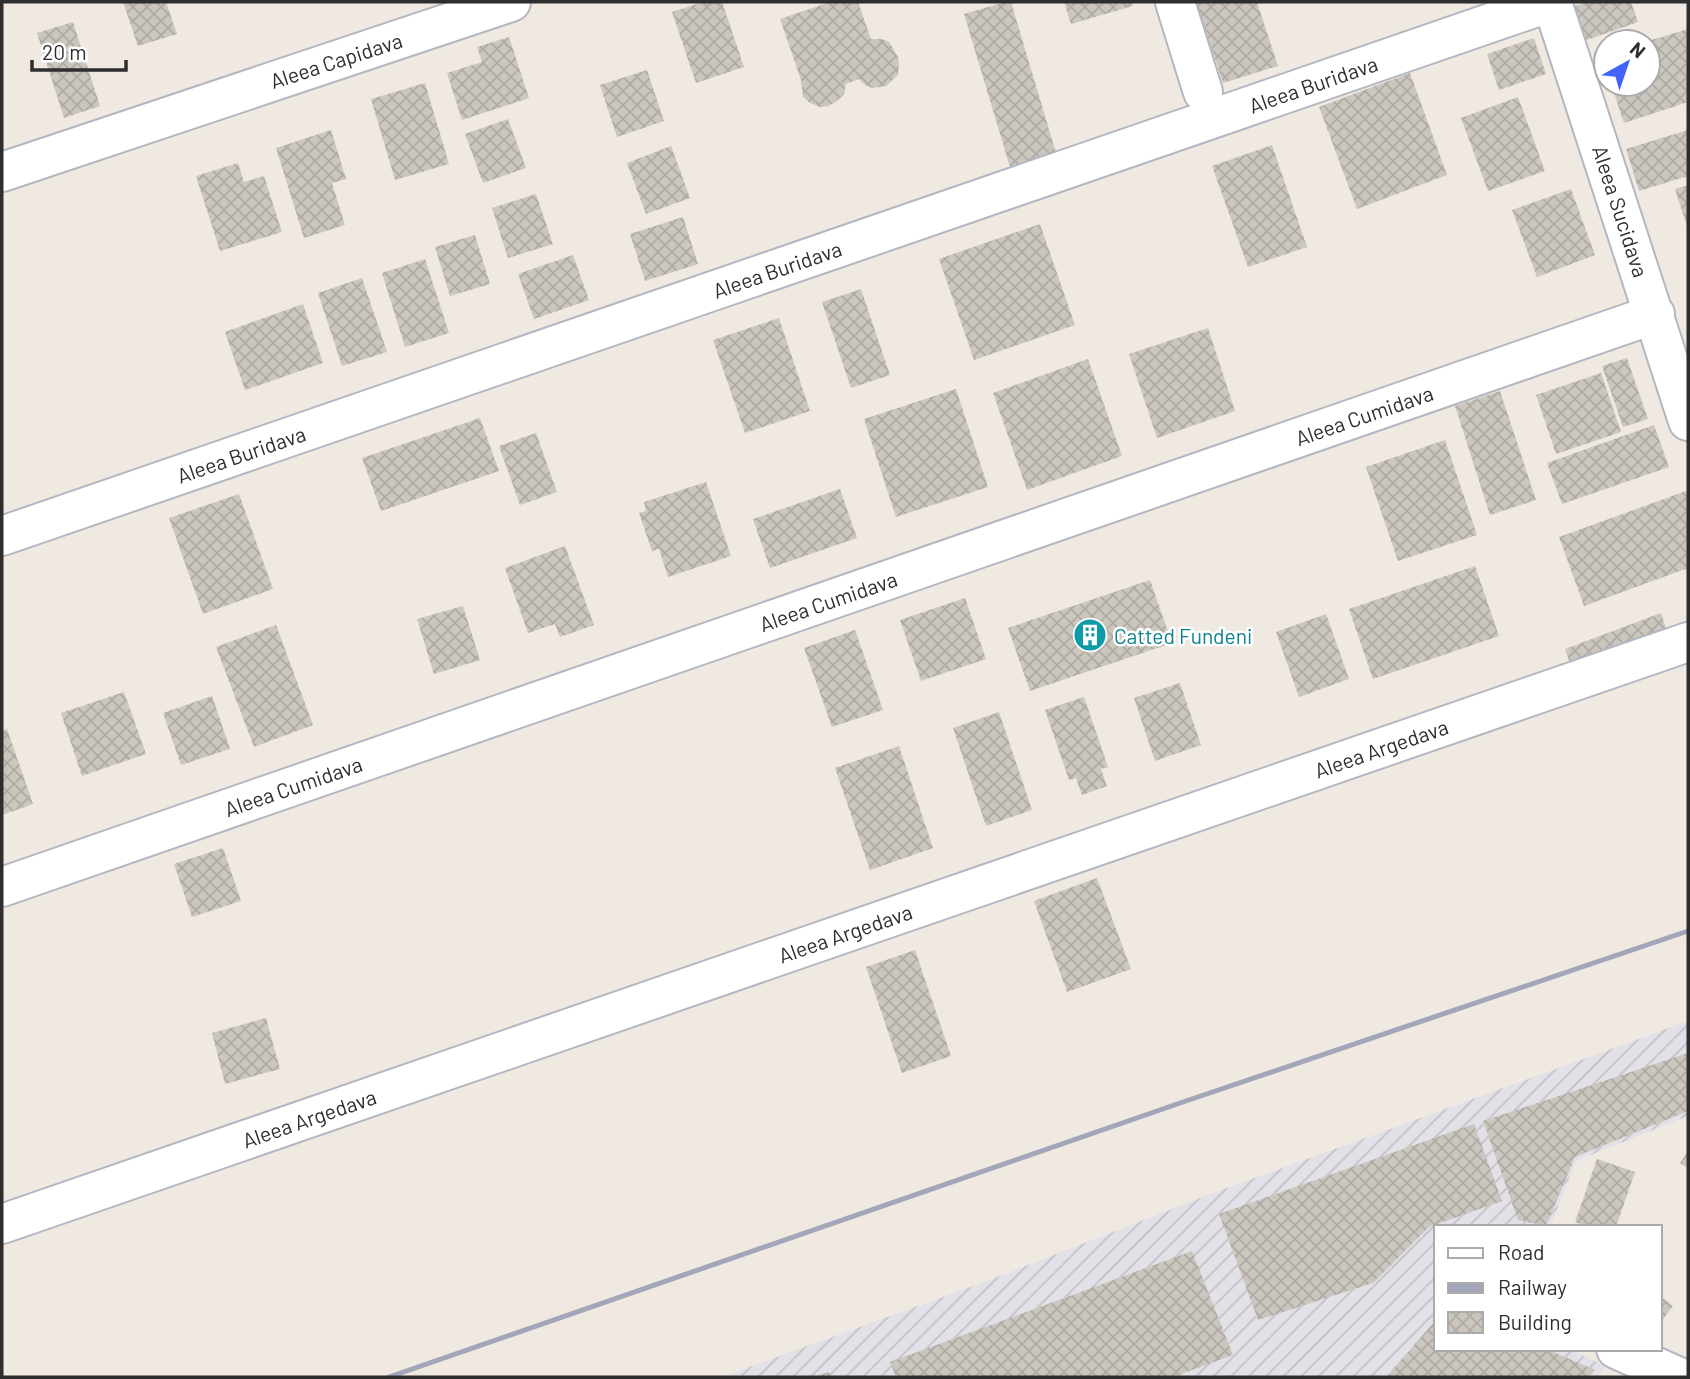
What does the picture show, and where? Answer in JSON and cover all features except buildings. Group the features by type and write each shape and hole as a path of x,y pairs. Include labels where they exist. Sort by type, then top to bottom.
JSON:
{"street":[{"name":"Aleea Capidava","path":"2,172 511,2"},
{"path":"1175,2 1203,92"},
{"name":"Aleea Sucidava","path":"1552,2 1688,421"},
{"name":"Aleea Buridava","path":"2,536 1552,2"},
{"name":"Aleea Cumidava","path":"2,887 1655,314"},
{"name":"Aleea Argedava","path":"2,1224 1688,642"},
{"path":"1631,1362 1679,1377"}],"shaded area":[{"path":"1688,1021 1688,1116 1576,1161 1551,1225 1434,1225 1434,1351 1572,1351 1606,1366 1597,1377 722,1377 995,1278 1205,1196"}],"railway":[{"path":"389,1377 1183,1102 1688,931"}],"place":[{"name":"Catted Fundeni","path":"1090,635"}]}
